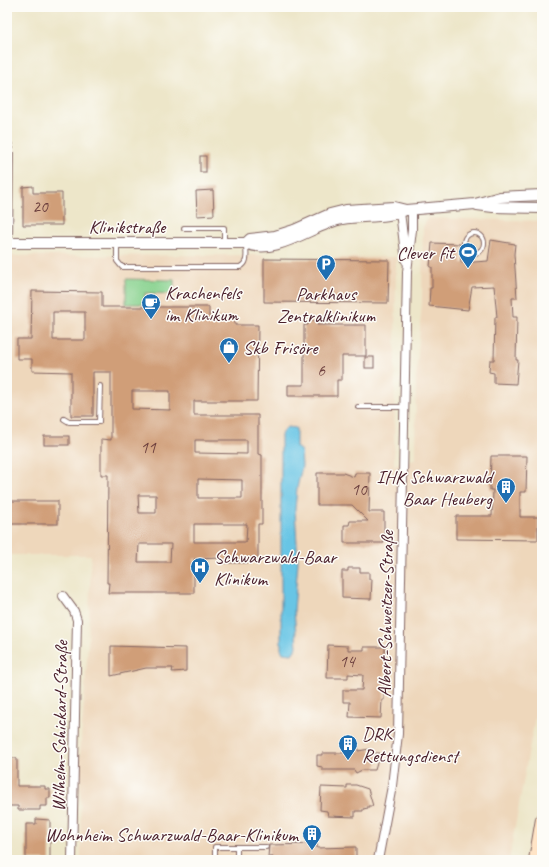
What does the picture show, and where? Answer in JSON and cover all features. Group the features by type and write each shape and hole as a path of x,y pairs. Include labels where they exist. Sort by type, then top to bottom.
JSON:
{"main road":[{"path":"534,860 542,819"}],"street":[{"name":"Klinikstraße","path":"8,243 246,243 250,239 275,236 294,230 330,214 346,210 394,207 406,210 475,204 500,197 542,195"},
{"name":"Klinikstraße","path":"475,204 493,207 542,208"},
{"name":"Albert-Schweitzer-Straße","path":"378,860 392,786 398,734 405,407 407,272 406,210"},
{"name":"Albert-Schweitzer-Straße","path":"406,210 412,230 407,272"},
{"name":"Wilhelm-Schickard-Straße","path":"63,596 74,611 77,620 72,860"}],"lane":[{"path":"8,243 11,146"},
{"path":"184,228 224,228 224,243"},
{"path":"471,234 480,235 484,241 483,247 479,252 470,252 465,245 466,238 471,234"},
{"path":"117,243 116,254 118,265 122,267 240,267 244,265 246,261 246,243"},
{"path":"64,419 69,422 99,422 100,386"},
{"path":"358,407 405,407"},
{"path":"215,860 215,847 266,847"},
{"path":"237,847 237,860"}],"shaded area":[{"path":"428,218 542,221 542,669 539,695 509,860 81,860 80,755 88,645 91,555 7,555 7,256 264,255 264,259 396,257 394,465 415,459 416,379 422,302 423,227"}],"green space":[{"path":"126,279 174,280 174,294 145,293 145,304 126,304"}],"water":[{"path":"287,427 296,428 296,447 301,451 302,466 297,488 295,509 298,562 294,610 297,647 292,654 283,653 281,649 281,434"}],"building":[{"path":"200,156 206,156 206,172 200,172"},
{"path":"33,186 33,193 62,193 62,225 23,225 23,187"},
{"path":"213,190 214,215 197,216 196,191"},
{"path":"491,240 515,244 514,254 517,298 512,298 513,317 517,317 516,360 518,360 516,384 494,383 494,373 489,372 490,360 494,360 495,317 497,317 494,286 472,287 468,310 429,306 430,288 432,288 432,267 430,267 432,243 460,244 461,263 488,261"},
{"name":"Parkhaus Zentralklinikum","path":"264,259 389,260 388,303 264,302"},
{"path":"32,291 102,292 102,307 209,307 209,317 235,317 235,325 258,325 257,401 194,401 194,415 258,415 258,454 262,455 262,524 258,524 258,558 248,559 248,563 223,563 222,558 194,559 194,593 108,593 108,475 101,475 101,439 111,440 111,372 93,372 93,416 71,416 71,372 32,371 32,359 17,359 17,339 31,339","holes":["53,312 85,312 85,340 53,340","132,391 170,391 170,410 132,409","195,440 247,440 247,454 195,453","198,479 242,480 242,498 198,498","138,495 156,495 156,513 139,513","194,524 247,524 246,542 194,542","139,544 171,544 170,562 138,562"]},
{"path":"308,321 317,321 317,325 366,325 366,356 342,356 342,380 337,380 337,396 288,396 288,385 304,385 304,325 308,325"},
{"path":"365,357 374,357 374,368 365,368"},
{"path":"44,436 69,436 69,445 44,445"},
{"name":"IHK Schwarzwald Baar Heuberg","path":"491,456 527,456 526,492 520,492 520,517 538,517 538,540 456,539 456,516 492,516 493,490 490,490"},
{"path":"317,473 343,473 354,477 355,473 370,473 369,512 384,512 384,543 344,543 344,525 349,525 350,521 368,521 352,505 317,505"},
{"path":"7,501 58,501 58,524 7,524"},
{"path":"348,568 360,568 360,572 369,572 369,579 372,579 371,599 342,598 342,571 348,571"},
{"path":"328,645 348,646 348,650 364,650 364,647 385,647 384,700 382,700 381,718 349,717 350,702 343,702 343,690 362,690 363,675 348,674 348,678 327,678"},
{"path":"111,646 186,648 186,671 172,672 173,668 146,668 111,676"},
{"name":"DRK Rettungsdienst","path":"349,741 358,741 358,751 370,749 371,753 380,753 375,770 362,770 356,773 354,770 322,770 322,767 317,766 317,755 322,755 322,753 349,753"},
{"path":"7,758 17,758 17,786 45,786 45,789 50,789 50,798 47,798 47,806 40,806 40,810 18,810 18,806 7,806"},
{"path":"347,785 356,785 368,789 373,806 368,806 368,808 363,809 363,811 355,811 355,817 328,816 327,811 320,810 321,787 347,788"},
{"path":"36,819 50,820 50,860 26,860 26,824 36,824"},
{"name":"Wohnheim Schwarzwald-Baar-Klinikum","path":"317,844 317,848 356,847 356,860 273,860 273,857 268,857 269,845"}],"place":[{"name":"Clever fit","path":"468,269"},
{"name":"Parkhaus Zentralklinikum","path":"326,281"},
{"name":"Krachenfels im Klinikum","path":"151,320"},
{"name":"Skb Frisöre","path":"229,364"},
{"name":"IHK Schwarzwald Baar Heuberg","path":"506,504"},
{"name":"Schwarzwald-Baar Klinikum","path":"200,584"},
{"name":"DRK Rettungsdienst","path":"348,761"},
{"name":"Wohnheim Schwarzwald-Baar-Klinikum","path":"312,851"}]}
